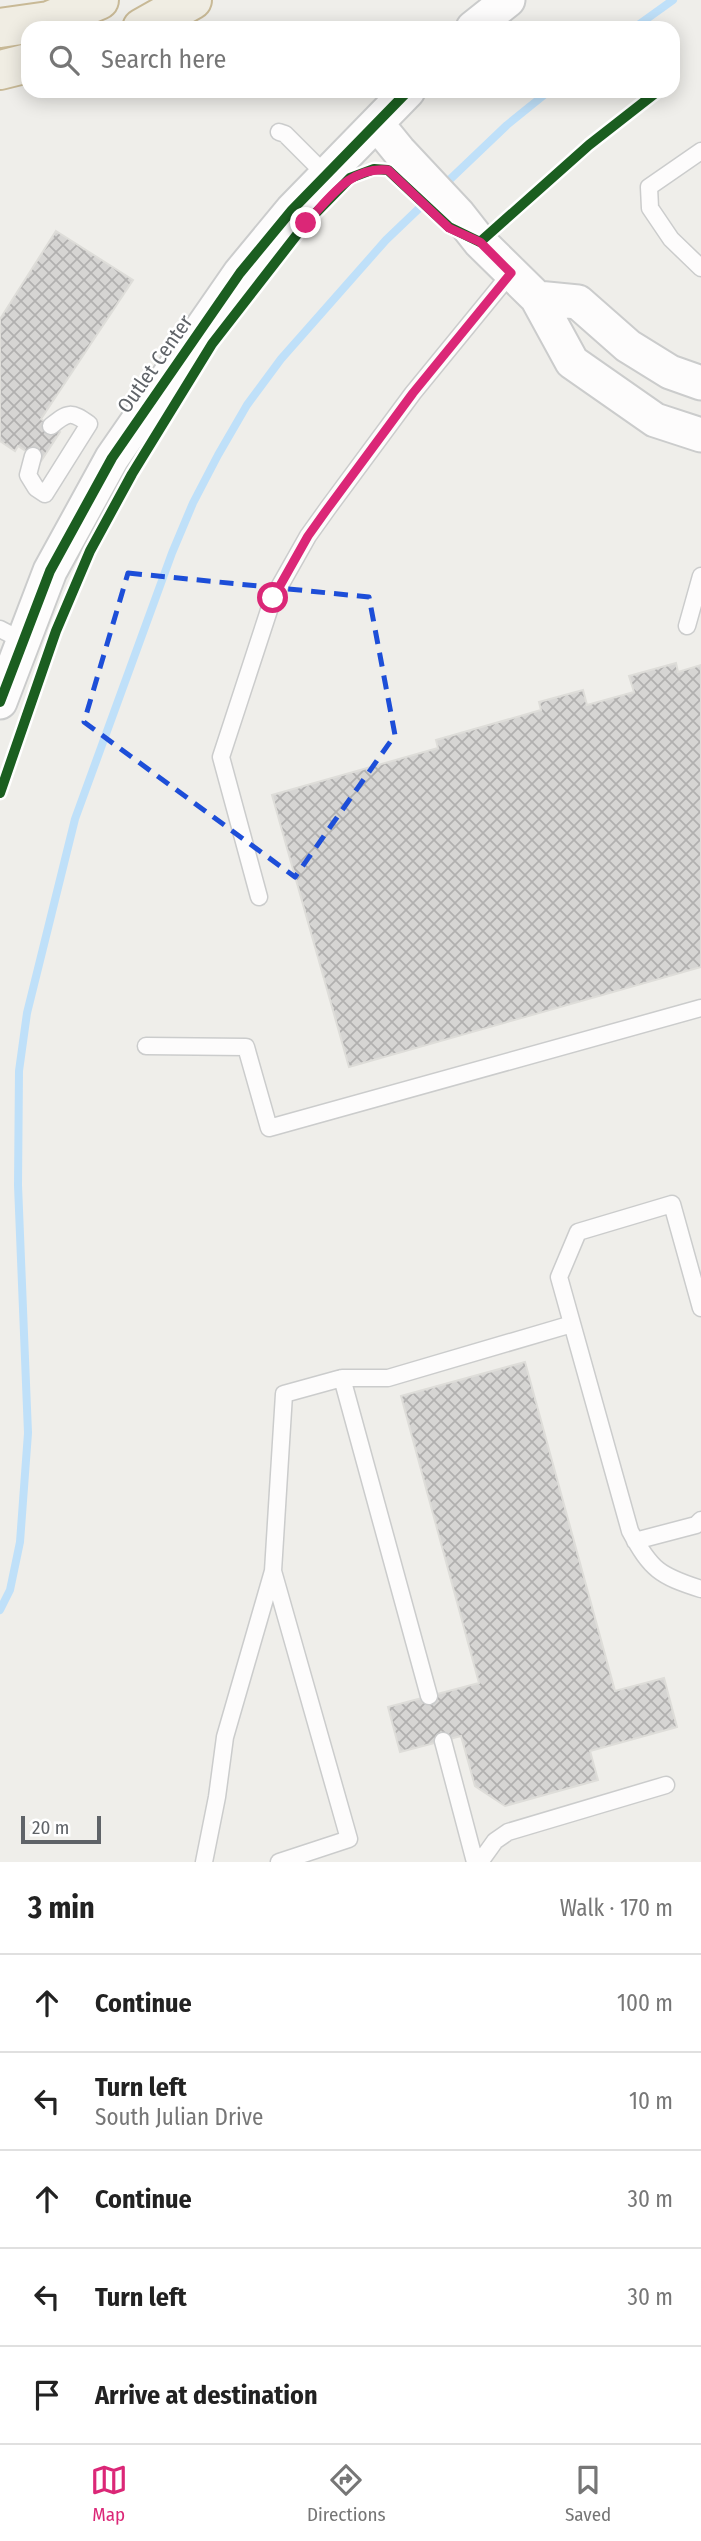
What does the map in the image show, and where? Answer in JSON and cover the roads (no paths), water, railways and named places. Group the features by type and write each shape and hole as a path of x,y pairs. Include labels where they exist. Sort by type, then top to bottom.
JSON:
{"highway":[{"path":"49,21 99,0"},
{"path":"154,21 192,0"},
{"path":"0,28 21,25"},
{"path":"0,70 21,65"}],"street":[{"path":"482,21 508,0"},
{"name":"Outlet Center","path":"0,702 11,635 50,572 112,458 240,273 292,210 401,98"},
{"path":"377,124 480,242 537,298 572,362 655,420 701,435"},
{"path":"537,298 578,302 628,346 670,372 701,383"}],"lane":[{"path":"279,132 285,134 326,175"},
{"path":"701,151 649,187 650,208 671,239 701,268"},
{"path":"259,897 221,757 273,598 308,536 328,508 413,393 511,273"},
{"path":"33,456 28,475 36,488 45,494 89,424 75,414 65,415 51,426"},
{"path":"687,626 701,576"},
{"path":"146,1046 246,1047 269,1128 701,1007"},
{"path":"701,1308 672,1204 578,1232 559,1277 613,1476 635,1541 644,1557 659,1571 676,1581 701,1589"},
{"path":"204,1862 218,1797 225,1737 273,1571 284,1394 342,1378 388,1378 572,1324"},
{"path":"342,1378 429,1696"},
{"path":"635,1541 696,1525 701,1520"},
{"path":"273,1571 349,1839 279,1862"},
{"path":"443,1741 478,1862"},
{"path":"478,1862 495,1840 508,1832 666,1785"}],"waterway":[{"path":"644,21 673,0"},
{"path":"442,187 507,125 540,98"},
{"path":"0,1610 10,1590 20,1542 28,1433 18,1185 19,1071 27,1013 75,819 172,553 193,503 218,455 247,405 281,359 386,240 432,196"}]}
